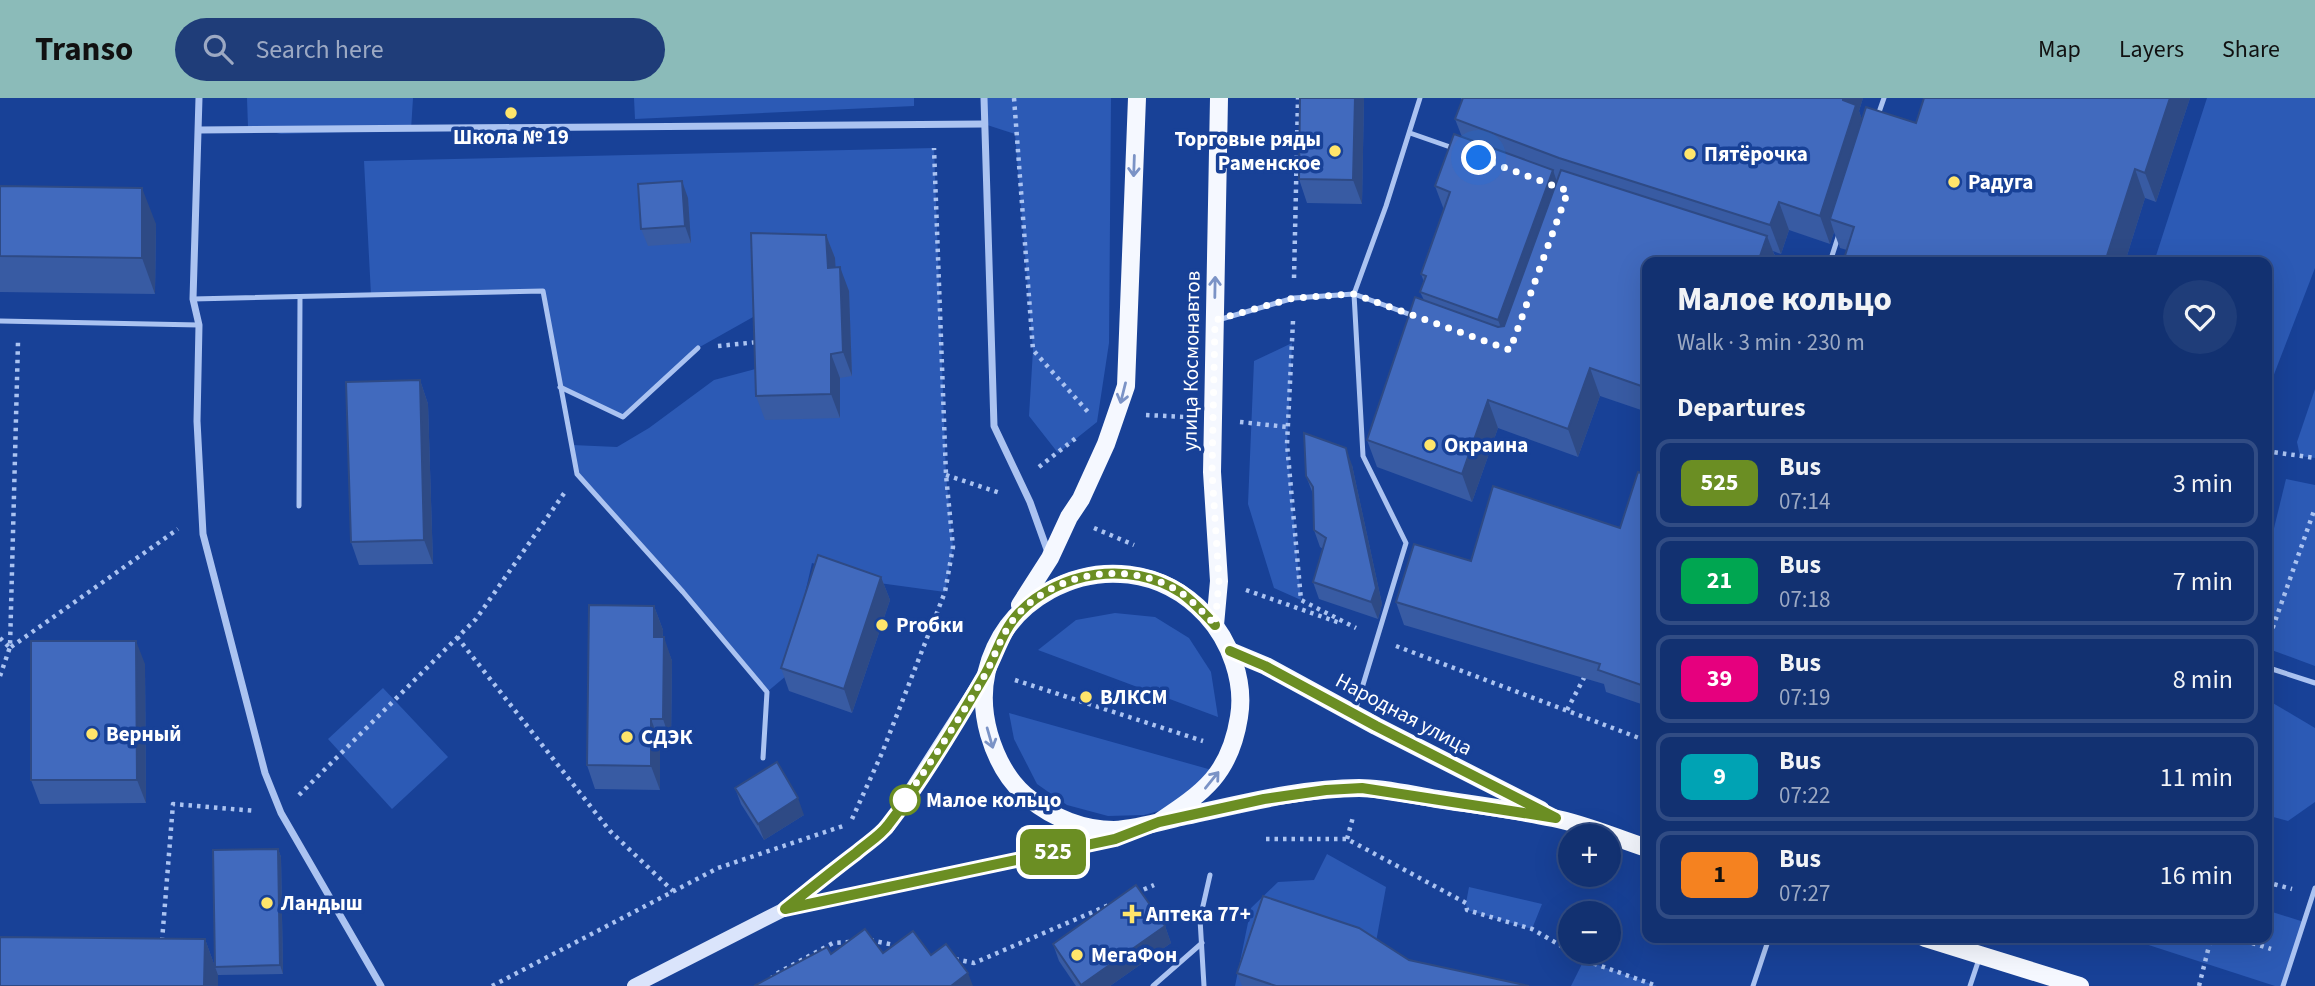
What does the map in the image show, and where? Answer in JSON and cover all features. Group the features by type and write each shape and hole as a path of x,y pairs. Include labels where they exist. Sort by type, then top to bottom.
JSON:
{"main road":[{"path":"1002,635 1050,558 1106,444 1126,386 1137,98"},
{"name":"улица Космонавтов","path":"1215,625 1219,581 1212,472 1219,98"},
{"path":"785,909 1115,839 1159,822 1201,794 1219,772 1231,750 1239,716 1239,685 1230,651 1215,625 1197,606 1178,592 1154,580 1128,574 1104,573 1066,581 1036,598 1018,614 1002,635"},
{"name":"Народная улица","path":"1002,635 987,671 984,696 985,719 995,755 1021,792 1045,811 1073,824 1114,830 1264,799 1362,788 1556,818"},
{"name":"Народная улица","path":"1230,651 1265,666 1556,818 1642,846"},
{"path":"634,986 785,909 887,828 987,671"},
{"path":"1940,943 2080,986"}],"street":[{"path":"199,98 193,299 199,325 197,421 204,534 265,773 281,813 381,986"},
{"path":"984,98 994,426 1050,558"},
{"path":"199,130 984,124"}],"lane":[{"path":"1354,714 1406,543 1363,456 1354,294 1420,98"},
{"path":"1876,123 1884,98"},
{"path":"1410,133 1459,150"},
{"path":"1832,257 1843,225"},
{"path":"1764,254 1774,257"},
{"path":"193,299 543,291 577,474 683,592 767,692 764,758"},
{"path":"1215,320 1294,298 1354,294 1419,317"},
{"path":"299,506 300,297"},
{"path":"0,321 199,325"},
{"path":"561,387 623,417 698,348"},
{"path":"2272,669 2315,684"},
{"path":"1205,986 1200,919 1210,875"},
{"path":"2283,986 2315,888"},
{"path":"1153,986 1202,943"},
{"path":"1753,986 1767,943"},
{"path":"1970,986 1980,956"}],"path":[{"path":"1014,98 1033,351 1088,412"},
{"path":"492,986 718,868 850,824 882,753 945,592 953,547 946,475 934,148 930,124"},
{"path":"0,676 10,647 18,321"},
{"path":"698,348 762,342"},
{"path":"1000,493 1020,482 1077,438"},
{"path":"2272,452 2315,458"},
{"path":"149,942 162,941 173,804 281,813 476,619 577,474"},
{"path":"2272,628 2315,508"},
{"path":"10,647 203,512"},
{"path":"457,637 610,831 673,891"},
{"path":"0,638 10,647"},
{"path":"1567,710 1590,665"},
{"path":"987,671 1231,750"},
{"path":"1266,839 1346,839 1466,903 1467,910 1532,929 1558,945"},
{"path":"1130,895 1154,885"},
{"path":"949,957 974,963 1118,901"},
{"path":"766,986 774,975 833,943 874,940 911,949"},
{"path":"2199,986 2210,943"},
{"path":"1595,964 1657,986"}],"shaded area":[{"path":"247,98 413,98 411,130 281,134 248,127"},
{"path":"634,98 914,98 914,106 635,119"},
{"path":"984,98 1111,98 1109,343 1097,422 1058,453 1029,416 1033,350 1015,134 984,124"},
{"path":"2207,98 2315,98 2315,268 2273,377 2272,257 2156,257"},
{"path":"934,148 946,475 953,547 945,592 879,583 812,563 786,676 767,692 577,474 572,445 617,447 649,428 714,380 763,367 840,418 840,378 762,312 698,348 623,417 560,387 543,291 371,295 364,161"},
{"path":"1292,343 1287,444 1301,600 1274,588 1248,504 1254,361"},
{"path":"2315,389 2315,458 2300,456 2297,442"},
{"path":"2286,479 2315,485 2315,666 2272,650 2272,536"},
{"path":"1115,613 1155,617 1189,638 1211,672 1218,717 1038,650 1076,620"},
{"path":"383,688 448,757 392,809 328,739"},
{"path":"2272,703 2315,728 2315,802 2288,821 2272,817"},
{"path":"1009,713 1219,772 1188,803 1144,815 1108,816 1067,805 1037,784 1014,739"},
{"path":"1327,854 1386,887 1372,964 1258,986 1235,986 1251,908 1278,882 1314,880"},
{"path":"1469,887 1542,904 1532,929 1467,910"},
{"path":"2272,912 2304,922 2283,986 2275,986 2142,943 2272,943"},
{"path":"1582,964 1595,964 1657,986 1571,986"}],"building":[{"name":"Торговые ряды Раменское","path":"1300,98 1355,98 1353,180 1299,179"},
{"path":"1463,98 1843,98 1856,105 1820,216 1779,202 1770,225 1559,158 1455,119"},
{"path":"1924,98 2170,98 2145,173 2135,169 2107,257 1845,257 1854,227 1830,219 1866,107 1916,123"},
{"path":"1454,134 1553,170 1498,320 1420,292 1426,276 1421,274 1450,192 1435,186"},
{"path":"1561,170 1767,236 1760,257 1642,257 1642,386 1590,368 1568,429 1488,400 1462,474 1367,440 1415,297 1498,327 1504,326"},
{"path":"682,181 685,226 641,229 638,184"},
{"path":"0,186 142,188 142,258 0,256"},
{"path":"751,233 826,235 828,268 840,267 843,352 831,354 831,394 756,396"},
{"path":"420,380 424,540 351,542 346,382"},
{"path":"1304,433 1346,448 1376,588 1371,602 1313,582 1326,538 1314,530 1313,487 1306,476"},
{"path":"1638,472 1642,473 1642,685 1598,670 1600,664 1396,602 1414,544 1471,561 1493,486 1620,528"},
{"path":"818,555 881,577 844,689 781,668"},
{"path":"589,605 654,606 654,637 664,637 663,719 651,719 651,766 587,765"},
{"name":"Верный","path":"31,641 136,641 137,780 31,780"},
{"path":"777,762 798,798 758,824 735,788"},
{"path":"278,849 280,965 215,967 213,850"},
{"path":"1136,885 1165,926 1081,985 1053,944"},
{"path":"1263,896 1359,928 1409,960 1529,986 1276,986 1237,973"},
{"path":"865,929 883,953 913,931 931,955 946,944 968,973 951,986 754,986 827,947 831,954"},
{"path":"0,937 205,939 204,986 0,986"}],"bus line":[{"name":"525","path":"1215,625 1197,606 1178,592 1154,580 1128,574 1104,573 1066,581 1036,598 1018,614 1002,635 987,671 887,828 785,909 1115,839 1159,822 1264,799 1326,790 1362,788 1396,792 1556,818 1265,666 1230,651"}],"place":[{"name":"Школа № 19","path":"511,113"},
{"name":"Торговые ряды Раменское","path":"1335,151"},
{"name":"Пятёрочка","path":"1690,154"},
{"name":"Радуга","path":"1954,182"},
{"name":"Окраина","path":"1430,445"},
{"name":"Proбки","path":"882,625"},
{"name":"ВЛКСМ","path":"1086,697"},
{"name":"Верный","path":"92,734"},
{"name":"СДЭК","path":"627,737"},
{"name":"Малое кольцо","path":"905,800"},
{"name":"Ландыш","path":"267,903"},
{"name":"Аптека 77+","path":"1132,914"},
{"name":"МегаФон","path":"1077,955"}],"route":[{"path":"905,800 900,807 987,671 1002,635 1018,614 1036,598 1066,581 1104,573 1128,574 1154,580 1178,592 1197,606 1215,625 1219,581 1212,472 1215,320 1294,298 1354,294 1510,350 1568,191 1479,158"}]}
